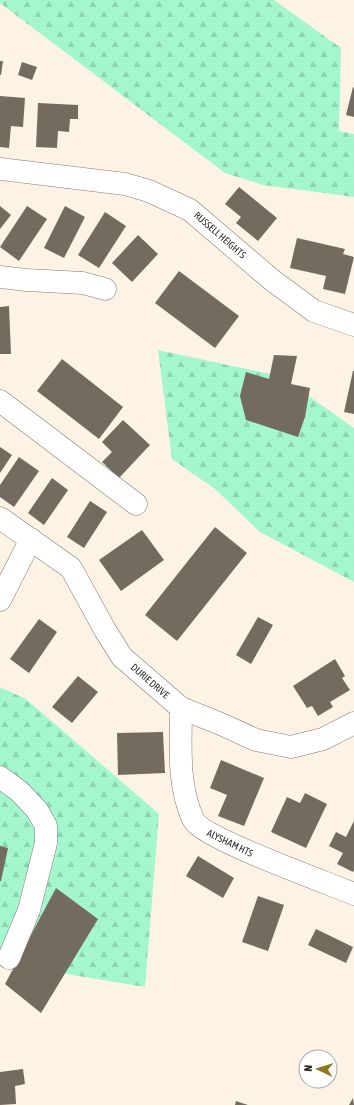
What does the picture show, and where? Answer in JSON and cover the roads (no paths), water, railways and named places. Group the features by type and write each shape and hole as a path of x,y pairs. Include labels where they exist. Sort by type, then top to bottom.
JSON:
{"street":[{"name":"RUSSELL HEIGHTS","path":"0,169 125,184 149,191 190,210 272,280 314,310 354,325"},
{"path":"0,277 84,283 105,289"},
{"path":"0,402 136,504"},
{"name":"DURIE DRIVE","path":"0,518 71,568 105,630 122,657 181,708 256,740 291,747 323,740 354,723"},
{"path":"0,600 31,539"},
{"name":"ALYSHAM HTS","path":"181,708 182,782 193,820 202,829 252,854 354,894"},
{"path":"0,777 19,790 37,810 46,826 46,843 29,910 9,958"}]}
